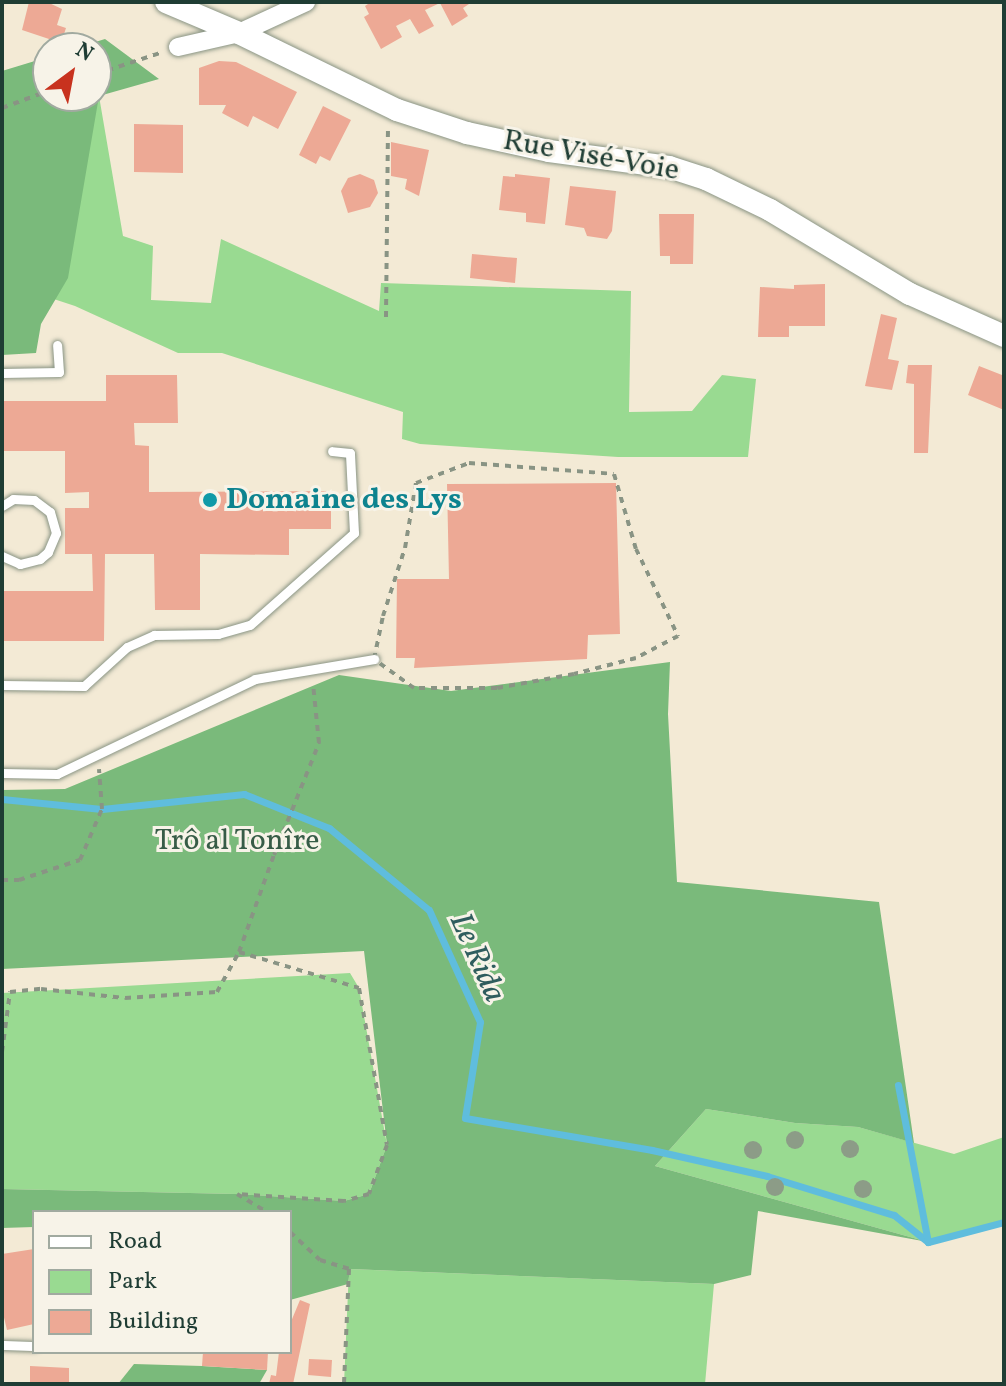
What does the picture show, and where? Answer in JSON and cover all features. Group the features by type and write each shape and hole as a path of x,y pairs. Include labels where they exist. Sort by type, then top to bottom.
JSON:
{"street":[{"path":"178,47 239,33 306,2"},
{"name":"Rue Visé-Voie","path":"180,4 393,108 495,140 669,167 706,179 770,210 910,294 1004,336"}],"lane":[{"path":"2,373 59,372 57,345"},
{"path":"2,685 84,686 127,647 154,635 218,634 250,625 354,533 350,453 332,451"},
{"path":"2,506 13,499 34,500 50,512 56,533 54,543 40,559 20,564 2,556"},
{"path":"2,773 57,774 255,679 374,659"},
{"path":"2,1345 32,1346"}],"path":[{"path":"112,69 178,47"},
{"path":"2,108 32,97"},
{"path":"386,317 386,136 393,108"},
{"path":"469,463 614,474 636,549 678,636 636,658 574,674 497,688 414,688 374,659 383,616 405,548 416,483 469,463"},
{"path":"2,1052 10,992 41,989 125,998 217,992 239,952 279,840 319,743 312,670"},
{"path":"2,880 19,880 80,860 102,809 97,754"},
{"path":"239,952 359,988 387,1145 369,1194 344,1201 237,1194 264,1210"},
{"path":"292,1234 320,1260 349,1269 344,1384"}],"green space":[{"path":"112,44 159,79 112,92"},
{"path":"32,62 32,112 96,112 68,278 41,324 36,353 2,355 2,71"},
{"path":"91,112 102,112 123,236 153,246 151,300 211,303 221,239 379,311 381,283 631,291 629,412 692,411 722,375 756,379 748,457 618,457 420,444 402,439 403,412 222,353 178,353 75,306 2,282"},
{"name":"Trô al Tonîre","path":"670,662 668,714 677,882 879,902 914,1143 858,1127 795,1123 706,1109 655,1166 928,1242 758,1211 751,1275 714,1284 350,1269 348,1284 292,1299 292,1210 32,1210 32,1227 2,1228 2,1189 237,1194 344,1201 369,1194 387,1145 364,951 2,969 2,790 65,789 339,675 451,691"},
{"path":"350,973 359,988 387,1145 369,1194 344,1201 237,1194 2,1189 2,993"},
{"path":"706,1109 795,1123 858,1127 954,1154 1004,1137 1004,1223 928,1242 655,1166"},
{"path":"349,1269 714,1284 705,1384 344,1384"},
{"path":"134,1364 267,1370 259,1384 118,1384"}],"building":[{"path":"29,2 47,2 62,9 57,25 66,28 65,32 32,33 22,30"},
{"path":"371,2 472,2 463,8 468,16 452,26 440,3 425,10 434,26 419,34 410,19 396,26 402,37 381,49 364,17 369,14 365,6"},
{"path":"219,61 236,62 297,92 278,129 253,116 248,127 222,113 226,105 199,105 199,68"},
{"path":"323,106 351,120 330,161 320,156 316,164 299,155"},
{"path":"134,124 183,125 183,173 134,172"},
{"path":"391,142 429,150 419,196 405,189 407,179 391,176"},
{"path":"360,174 374,180 378,193 370,207 348,213 341,191 348,178"},
{"path":"515,174 550,178 545,224 526,222 526,213 499,210 503,176 515,177"},
{"path":"570,186 616,191 612,231 607,239 587,236 584,228 565,225"},
{"path":"659,214 694,214 693,264 670,264 670,256 660,256"},
{"path":"472,254 517,258 515,283 470,278"},
{"path":"825,284 825,326 789,326 789,337 758,337 760,287 794,289 794,285"},
{"path":"881,314 897,318 888,359 899,361 892,390 865,386"},
{"path":"908,365 932,365 928,453 914,453 914,384 906,383"},
{"path":"979,366 1002,375 1004,369 1004,410 968,395"},
{"name":"Domaine des Lys","path":"106,375 177,375 178,423 134,423 135,445 149,446 149,492 331,491 331,529 289,529 289,555 200,554 200,610 155,610 154,554 105,554 104,641 2,641 2,591 93,591 92,554 65,554 65,508 89,508 89,492 65,493 65,451 2,451 2,401 106,401"},
{"path":"616,483 620,634 588,635 587,659 414,668 415,658 396,658 397,579 449,579 447,484"},
{"path":"32,1249 32,1324 7,1330 2,1309 2,1254"},
{"path":"300,1300 310,1304 293,1384 269,1384 271,1375 276,1376 279,1354 292,1354 292,1319"},
{"path":"203,1354 268,1354 267,1370 202,1366"},
{"path":"309,1359 332,1360 331,1377 308,1375"},
{"path":"30,1366 69,1368 69,1384 30,1384"}],"waterway":[{"name":"Le Rida","path":"2,799 102,809 244,794 329,828 429,910 480,1022 465,1118 652,1150 767,1176 894,1215 928,1242 1004,1222"},
{"path":"898,1085 928,1242"}],"place":[{"name":"Domaine des Lys","path":"210,500"}]}
